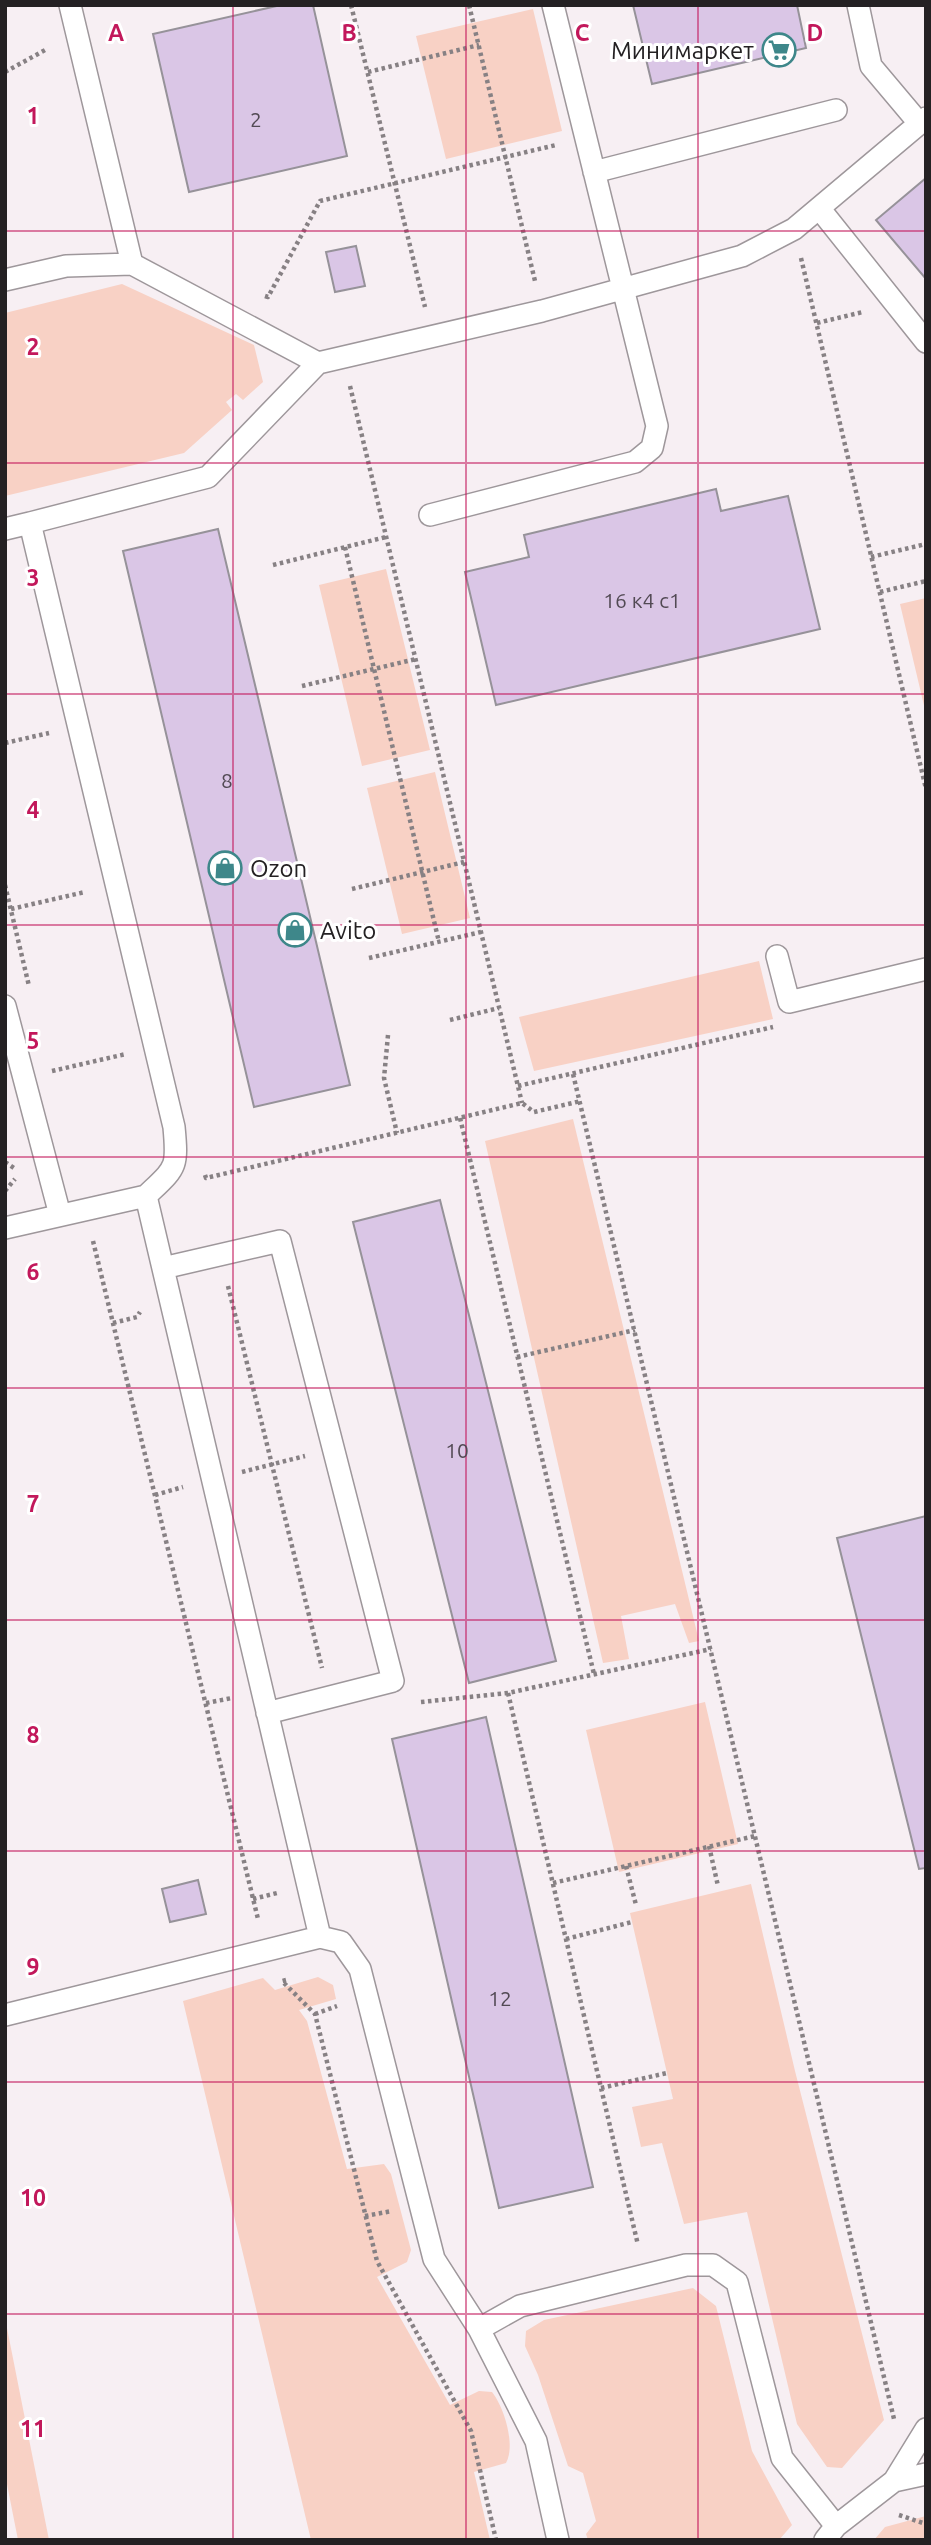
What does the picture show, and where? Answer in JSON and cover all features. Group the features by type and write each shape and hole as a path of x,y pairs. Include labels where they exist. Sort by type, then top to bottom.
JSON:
{"lane":[{"path":"70,5 132,264"},
{"path":"430,514 635,462 652,448 657,426 553,5"},
{"path":"5,529 208,477 318,363 432,337 743,256 794,229 922,120 871,66 858,5"},
{"path":"594,172 836,110"},
{"path":"819,208 926,342"},
{"path":"5,279 66,266 132,264 318,363"},
{"path":"5,1228 146,1196 173,1170 177,1160 174,1127 30,523"},
{"path":"777,956 789,1002 926,969"},
{"path":"5,1006 60,1215"},
{"path":"146,1196 320,1937"},
{"path":"163,1268 280,1241 393,1681 267,1713"},
{"path":"5,2015 320,1937 341,1942 360,1969 434,2259 479,2329 536,2441 558,2540"},
{"path":"479,2329 520,2305 686,2265 713,2265 737,2282 782,2458 831,2533 894,2481 926,2429"},
{"path":"894,2481 926,2474"}],"path":[{"path":"351,5 432,337"},
{"path":"469,5 527,248"},
{"path":"368,72 479,45"},
{"path":"255,291 268,297 320,201 565,143"},
{"path":"794,229 926,789"},
{"path":"340,387 362,380"},
{"path":"349,383 522,1103 534,1112 581,1101"},
{"path":"272,565 386,537"},
{"path":"871,557 926,544"},
{"path":"345,547 439,942"},
{"path":"880,592 926,581"},
{"path":"302,686 416,659"},
{"path":"352,889 464,862"},
{"path":"5,885 31,997"},
{"path":"11,909 116,885"},
{"path":"369,958 481,932"},
{"path":"450,1020 499,1008"},
{"path":"518,1086 777,1026"},
{"path":"388,1035 384,1078 397,1133"},
{"path":"51,1083 48,1072 155,1048"},
{"path":"573,1073 895,2423"},
{"path":"177,1160 200,1156 205,1178 522,1103"},
{"path":"460,1118 594,1674"},
{"path":"5,1162 15,1169 15,1182 5,1191"},
{"path":"91,1234 260,1924"},
{"path":"221,1255 329,1697"},
{"path":"113,1324 137,1317 145,1305"},
{"path":"517,1357 635,1329"},
{"path":"155,1495 333,1448"},
{"path":"421,1702 508,1693 711,1649"},
{"path":"508,1693 639,2249"},
{"path":"553,1883 755,1836"},
{"path":"709,1846 718,1886"},
{"path":"626,1866 636,1906"},
{"path":"253,1899 282,1892 284,1900"},
{"path":"566,1939 632,1923"},
{"path":"292,1978 282,1981 315,2014 377,2261 471,2431 496,2540"},
{"path":"315,2014 342,2004"},
{"path":"601,2088 667,2073"},
{"path":"899,2515 926,2524"}],"shaded area":[{"path":"533,9 562,131 446,159 416,36"},
{"path":"122,284 254,345 263,382 243,400 236,394 226,402 232,410 184,453 5,496 5,313"},
{"path":"386,569 430,750 362,766 319,585"},
{"path":"926,598 926,714 900,604"},
{"path":"435,772 470,918 402,934 367,788"},
{"path":"759,961 773,1019 534,1071 519,1017"},
{"path":"573,1119 699,1641 689,1643 675,1604 621,1616 629,1659 603,1663 485,1141"},
{"path":"705,1702 738,1844 619,1872 586,1730"},
{"path":"751,1884 795,2071 884,2420 842,2468 827,2467 797,2424 747,2212 684,2224 662,2143 641,2147 632,2107 673,2099 630,1913"},
{"path":"318,1977 333,1985 336,1999 299,2010 307,2021 347,2169 384,2164 391,2174 411,2250 407,2262 377,2277 450,2405 479,2391 492,2392 504,2416 510,2446 506,2463 474,2472 490,2540 311,2540 183,2001 263,1978 275,1990"},
{"path":"693,2288 716,2306 752,2451 792,2525 779,2540 588,2540 586,2534 596,2521 583,2473 568,2466 538,2375 525,2346 526,2331 544,2320"},
{"path":"5,2318 49,2540 18,2540 5,2474"},
{"path":"926,2516 926,2540 874,2540 885,2527"}],"building":[{"path":"281,5 313,5 347,156 189,192 153,34"},
{"path":"633,5 797,5 806,48 652,84"},
{"path":"926,178 926,279 876,220"},
{"path":"356,246 365,286 335,292 326,252"},
{"path":"716,489 721,511 788,496 820,629 496,705 465,572 529,557 524,535"},
{"path":"218,529 350,1085 254,1107 123,551"},
{"path":"440,1200 556,1661 469,1683 353,1222"},
{"path":"926,1516 926,1868 919,1869 837,1538"},
{"path":"486,1717 593,2187 499,2208 392,1739"},
{"path":"198,1880 206,1914 170,1922 162,1889"}],"place":[{"name":"Минимаркет","path":"779,50"},
{"name":"Ozon","path":"225,868"},
{"name":"Avito","path":"295,930"}]}
